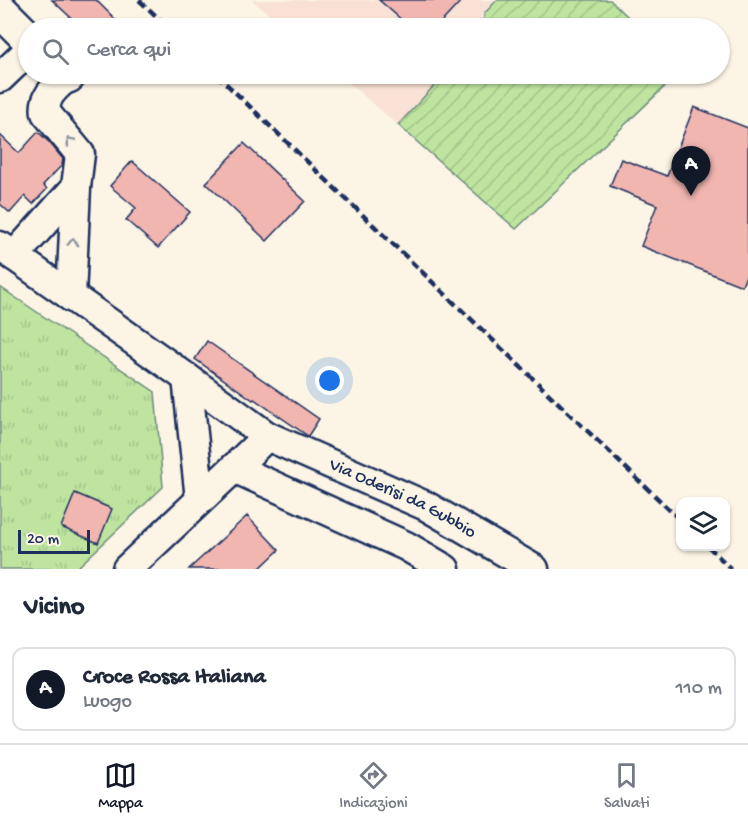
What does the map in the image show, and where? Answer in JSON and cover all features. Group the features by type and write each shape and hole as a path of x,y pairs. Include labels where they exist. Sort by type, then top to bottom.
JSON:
{"street":[{"path":"0,10 18,28"},
{"path":"0,78 18,61"},
{"path":"58,84 48,95 44,105 46,113 80,154 76,187 71,297"},
{"path":"76,187 7,251 187,378 200,499"},
{"name":"Via Oderisi da Gubbio","path":"187,378 267,436 426,506 534,569"},
{"path":"127,569 267,436"},
{"path":"234,468 406,546 445,569"}],"shaded area":[{"path":"252,0 497,0 484,14 484,18 273,18"},
{"path":"350,84 436,84 398,125"}],"green space":[{"path":"497,0 610,0 629,18 484,18 484,14"},
{"path":"436,84 668,84 516,229 398,125"},
{"path":"0,287 155,392 163,487 76,569 0,569"}],"building":[{"path":"52,0 96,0 114,18 71,18"},
{"path":"379,0 462,0 445,18 400,18"},
{"path":"694,107 748,128 748,271 742,286 641,246 657,205 610,186 621,159 667,176"},
{"path":"38,132 63,159 62,165 43,185 47,189 33,204 25,196 10,213 0,204 0,135 19,153"},
{"path":"244,143 305,201 267,241 206,183"},
{"path":"132,161 190,212 158,248 126,220 136,208 110,186"},
{"path":"207,341 319,419 308,436 195,359"},
{"path":"75,493 112,509 98,543 61,527"},
{"path":"247,516 279,550 259,569 189,569"}],"railway":[{"path":"139,0 158,18"},
{"path":"226,84 676,516"},
{"path":"713,551 731,569"}],"place":[{"name":"Croce Rossa Italiana","path":"691,196"}]}
